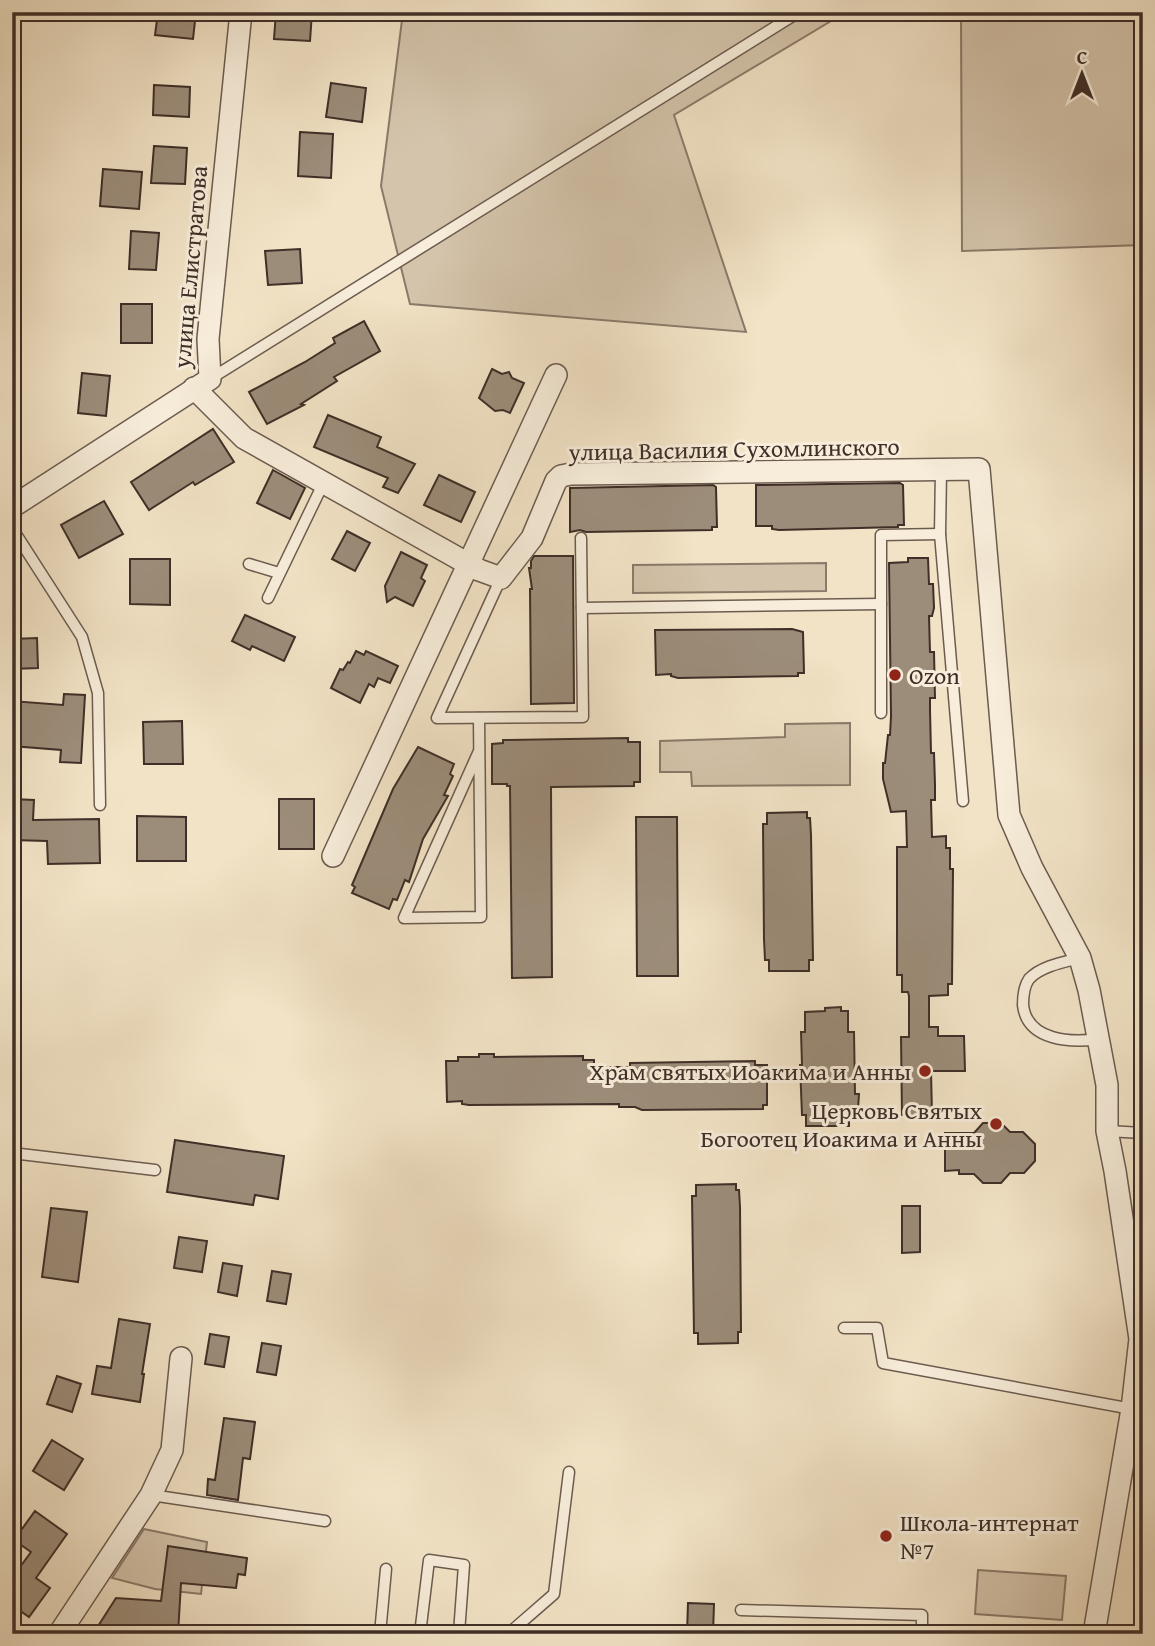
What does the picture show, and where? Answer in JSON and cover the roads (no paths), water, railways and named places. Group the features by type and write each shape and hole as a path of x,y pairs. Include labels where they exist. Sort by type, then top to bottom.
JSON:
{"street":[{"name":"улица Елистратова","path":"12,507 202,383 241,12"},
{"path":"333,856 556,375"},
{"path":"202,383 244,438 479,570 501,578"},
{"name":"улица Василия Сухомлинского","path":"501,578 532,538 555,481 561,476 979,469 1009,815 1032,869 1080,958"},
{"path":"1080,958 1089,990 1107,1085 1107,1131 1139,1339 1132,1409 1094,1634"},
{"path":"59,1634 151,1495 172,1450 181,1358"}],"lane":[{"path":"202,383 799,12"},
{"path":"941,470 940,534 963,801"},
{"path":"268,598 323,484"},
{"path":"12,528 82,637 98,693 100,805"},
{"path":"881,713 881,535 940,534"},
{"path":"501,578 438,718 583,717 581,538"},
{"path":"249,564 279,573"},
{"path":"582,608 881,604"},
{"path":"479,718 481,917 404,918 479,751"},
{"path":"1080,958 1039,971 1028,980 1023,992 1026,1016 1043,1034 1065,1040 1099,1039"},
{"path":"1107,1131 1143,1133"},
{"path":"12,1153 155,1170"},
{"path":"844,1328 877,1328 883,1363 1132,1409"},
{"path":"508,1634 554,1594 569,1472"},
{"path":"151,1495 325,1521"},
{"path":"420,1634 429,1560 464,1565 459,1633 467,1634"},
{"path":"380,1634 386,1569"},
{"path":"741,1609 922,1615 922,1634"}],"place":[{"name":"Ozon","path":"895,675"},
{"name":"Храм святых Иоакима и Анны","path":"925,1071"},
{"name":"Церковь Святых Богоотец Иоакима и Анны","path":"996,1124"},
{"name":"Школа-интернат №7","path":"886,1536"}]}
